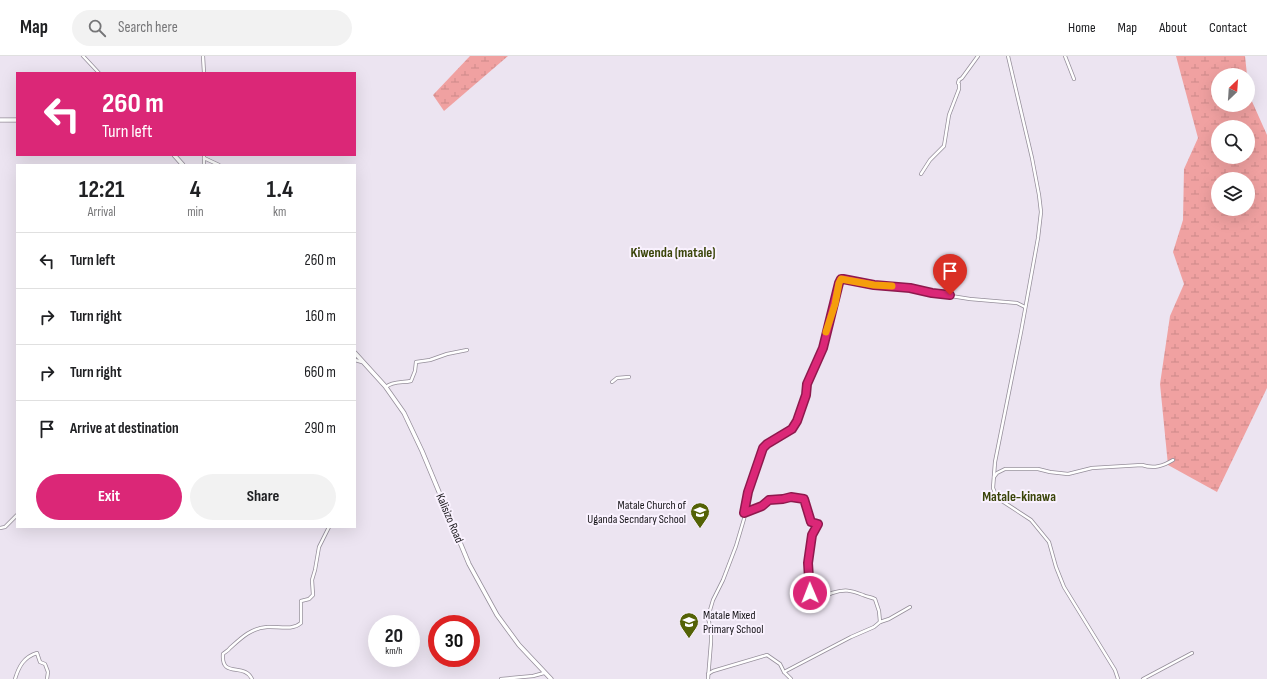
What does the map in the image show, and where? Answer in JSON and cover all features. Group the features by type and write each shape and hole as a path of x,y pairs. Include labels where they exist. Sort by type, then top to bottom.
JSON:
{"street":[{"path":"83,56 98,72"},
{"path":"203,56 204,72"},
{"path":"921,174 930,160 944,146 949,114 959,89 959,80 978,56"},
{"path":"1008,56 1032,158 1041,212 1038,238 993,479 995,493 999,499 1031,520 1049,542 1056,567 1064,587 1115,670 1118,679"},
{"path":"1065,56 1074,79"},
{"path":"0,120 16,120"},
{"path":"175,156 182,164"},
{"path":"204,157 217,164"},
{"path":"708,679 711,632 708,617 713,600 723,580 736,546 744,519 748,492 763,448 792,429 797,421 806,395 807,384 823,348 841,279 874,285 910,288 970,299 1022,304 1025,307"},
{"path":"386,387 395,383 411,381 415,371 416,362 430,360 447,354 467,350"},
{"name":"Kalisizo Road","path":"356,354 386,387 410,426 464,552 497,615 511,635 550,679"},
{"path":"356,360 365,363"},
{"path":"612,382 617,378 629,377"},
{"path":"993,479 997,473 1005,469 1038,469 1068,474 1092,468 1142,465 1150,468 1164,465 1173,460"},
{"path":"744,513 762,506 769,500 791,497 804,499 811,522 818,524 812,535 808,563 810,593 817,600 823,599 830,593 847,590 875,599 880,622"},
{"path":"0,528 5,527 16,516"},
{"path":"252,679 244,670 232,670 227,667 223,654 237,640 251,632 266,627 293,627 301,623 301,601 309,599 313,596 312,580 319,547 328,528"},
{"path":"784,672 910,608"},
{"path":"15,679 24,659 37,653 40,662 45,664 48,672 47,679"},
{"path":"1143,679 1192,653"},
{"path":"708,674 713,671 768,655 780,664 784,672 791,679"},
{"path":"501,679 534,676 544,673"}],"green space":[{"path":"470,56 508,56 444,111 433,95"},
{"path":"1176,56 1245,56 1246,68 1211,68 1211,112 1255,112 1255,108 1267,135 1267,388 1217,492 1168,465 1160,384 1170,316 1184,284 1173,252 1183,220 1184,169 1198,138"}],"slow traffic":[{"path":"826,332 841,279 874,285 892,286"}],"place":[{"name":"Matale Church of Uganda Secndary School","path":"700,529"},
{"name":"Matale Mixed Primary School","path":"689,639"}],"district":[{"name":"Kiwenda (matale)","path":"673,252"},
{"name":"Matale-kinawa","path":"1019,496"}],"route":[{"path":"810,593 808,563 812,535 818,524 811,522 807,514 804,499 791,497 769,500 762,506 744,513 748,492 763,448 792,429 796,424 806,395 807,384 823,348 839,283 841,279 843,279 874,285 910,288 950,295"}]}
